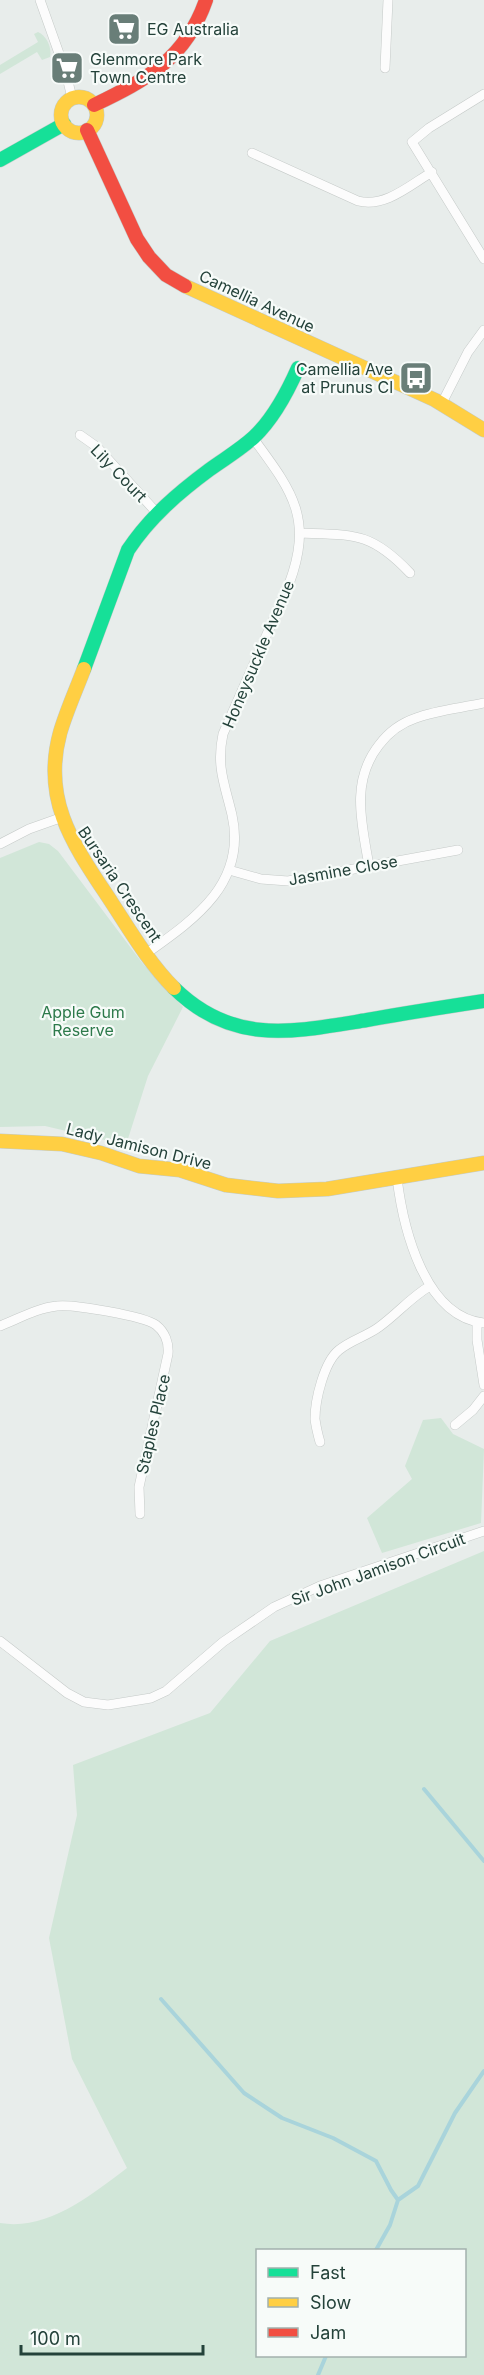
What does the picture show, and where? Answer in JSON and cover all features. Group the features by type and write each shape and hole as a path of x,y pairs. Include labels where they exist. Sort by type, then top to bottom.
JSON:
{"street":[{"path":"40,0 66,73 72,98"},
{"path":"94,105 152,75 172,60 192,34 206,0"},
{"path":"386,68 388,0"},
{"path":"484,94 429,128 412,142 484,258"},
{"path":"82,97 94,105 97,117 95,123 87,130 73,132 64,124 61,112 65,103 72,98 82,97"},
{"path":"0,160 64,124"},
{"name":"Camellia Avenue","path":"87,130 137,239 149,257 166,274 212,300 442,403 484,430"},
{"path":"252,153 358,201 370,204 385,200 432,172"},
{"path":"442,403 468,352 484,330"},
{"name":"Bursaria Crescent","path":"298,368 275,414 253,438 157,513 137,535 124,559 60,734 55,782 60,818 76,850 171,985 192,1005 224,1023 258,1032 295,1032 484,1001"},
{"name":"Lily Court","path":"80,435 97,447 157,513"},
{"name":"Honeysuckle Avenue","path":"147,953 202,912 218,891 229,870 234,831 221,775 220,750 223,734 293,573 300,533 296,509 289,490 253,438"},
{"path":"300,533 343,534 364,538 389,551 410,573"},
{"path":"369,866 360,813 360,792 364,772 375,751 392,732 412,719 484,703"},
{"path":"0,844 29,829 60,818"},
{"name":"Jasmine Close","path":"229,870 251,877 280,881 458,850"},
{"name":"Lady Jamison Drive","path":"0,1141 62,1144 101,1153 139,1166 180,1170 226,1185 261,1190 327,1189 484,1163"},
{"path":"397,1178 404,1222 430,1286 452,1312 462,1318 480,1323 477,1340 484,1385"},
{"path":"320,1442 316,1411 330,1360 341,1348 378,1328 419,1292 430,1286"},
{"path":"0,1326 48,1307 70,1305 148,1321 156,1324 164,1334 174,1328"},
{"name":"Staples Place","path":"140,1514 139,1487 168,1354 164,1334"},
{"path":"455,1425 473,1410 484,1396"},
{"name":"Sir John Jamison Circuit","path":"0,1641 66,1694 84,1702 108,1705 151,1698 171,1687 244,1626 283,1602 320,1586 484,1531"}],"green space":[{"path":"38,32 48,43 50,57 42,60 37,52 0,74 0,65 38,42 34,34"},
{"name":"Apple Gum Reserve","path":"39,842 49,844 58,851 143,964 183,1007 148,1076 126,1145 45,1126 0,1127 0,858"},
{"path":"441,1418 453,1434 484,1449 481,1523 382,1553 367,1518 412,1479 405,1466 423,1420"},
{"path":"484,1551 484,2375 0,2375 0,2223 35,2222 52,2216 84,2199 127,2168 72,2059 49,1938 77,1815 73,1765 210,1713 270,1641"}],"waterway":[{"path":"424,1789 484,1861"},
{"path":"161,1999 244,2093 282,2118 333,2138 376,2161 398,2200"},
{"path":"377,2249 390,2225 398,2200 418,2186 455,2113 484,2071"},
{"path":"318,2375 326,2357"}],"traffic: fast":[{"path":"0,160 64,124"},
{"path":"84,669 128,550 155,516 176,497 261,430 279,405 298,368"},
{"path":"174,988 196,1007 219,1019 241,1027 265,1030 314,1028 484,1001"}],"traffic: slow":[{"path":"79,97 92,102 97,115 92,128 79,133 66,128 61,115 66,102 79,97"},
{"path":"185,286 435,400 484,430"},
{"path":"84,669 60,733 55,758 55,781 59,803 65,824 86,863 141,947 174,988"},
{"path":"0,1141 62,1144 101,1153 139,1166 180,1170 226,1185 278,1191 327,1189 484,1163"}],"traffic: jam":[{"path":"94,105 147,76 176,52 198,20 206,0"},
{"path":"87,130 137,239 149,257 166,275 185,286"}],"place":[{"name":"EG Australia","path":"124,29"},
{"name":"Glenmore Park Town Centre","path":"67,68"},
{"name":"Camellia Ave at Prunus Cl","path":"416,378"}]}
